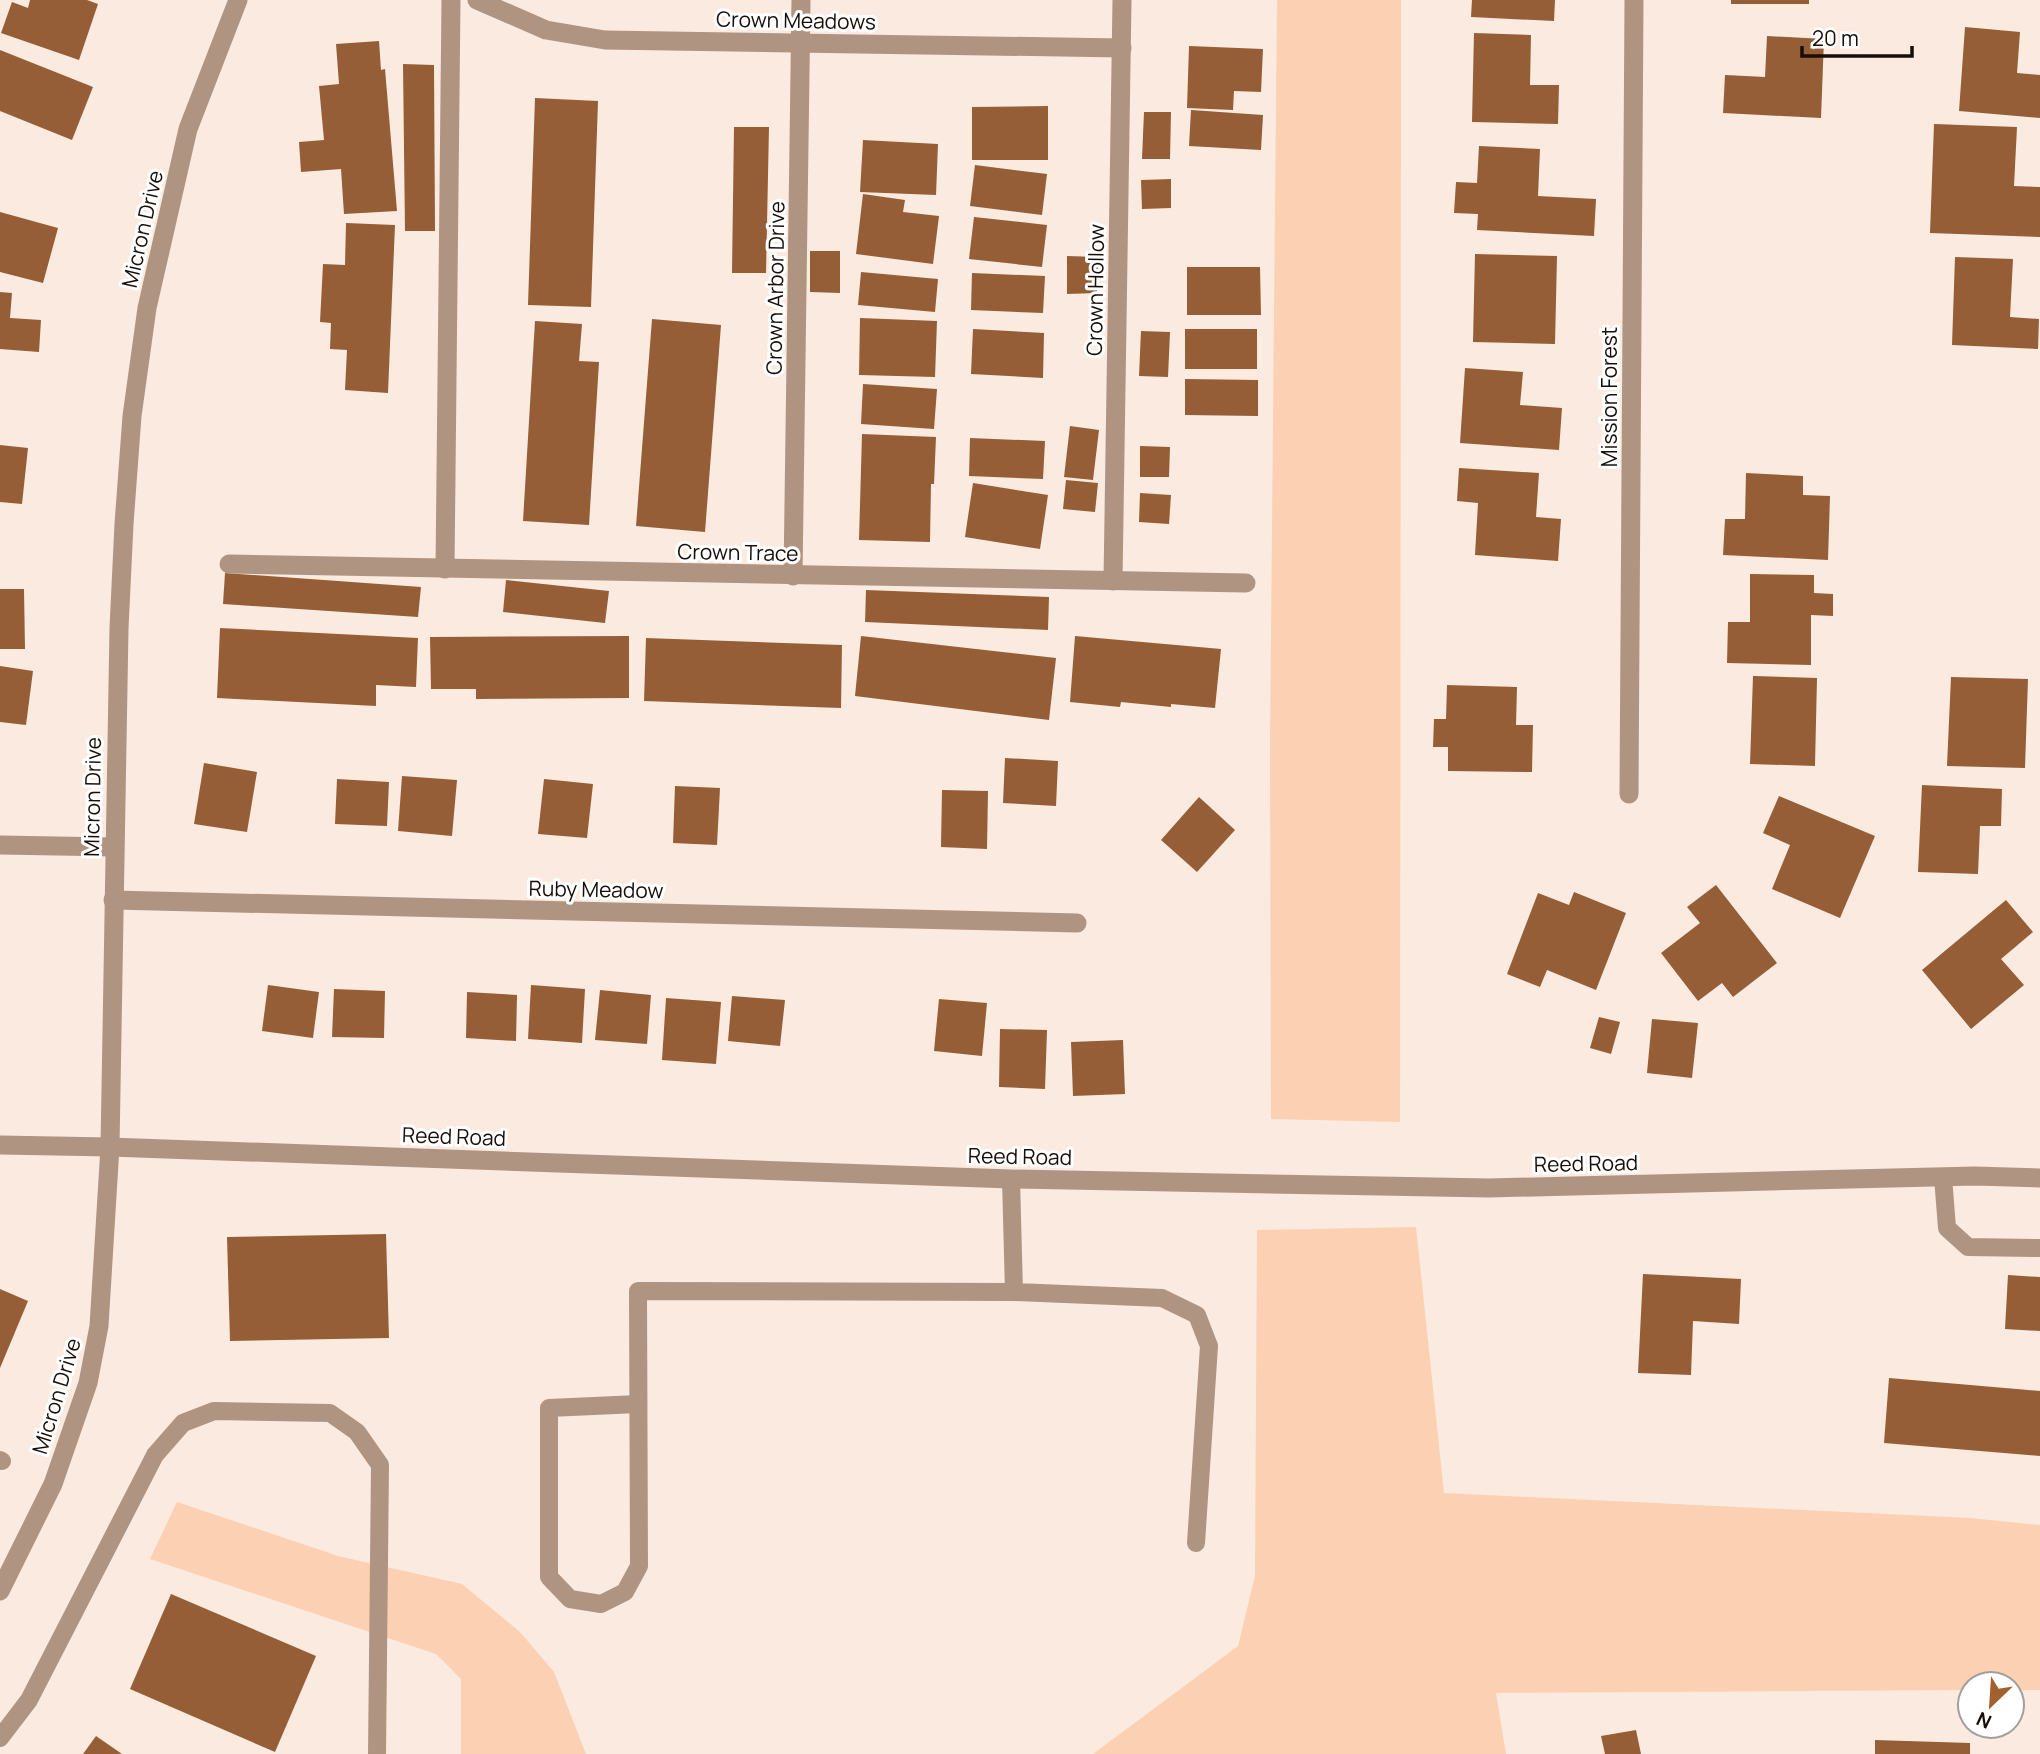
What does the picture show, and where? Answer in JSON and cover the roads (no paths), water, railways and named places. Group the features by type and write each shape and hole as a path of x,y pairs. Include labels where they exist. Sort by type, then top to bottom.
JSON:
{"street":[{"name":"Micron Drive","path":"0,1591 52,1484 88,1382 99,1326 110,1147 114,848 124,524 132,416 147,308 188,129 238,0"},
{"path":"445,569 451,0"},
{"name":"Crown Meadows","path":"477,0 546,30 605,40 1122,48"},
{"name":"Crown Arbor Drive","path":"793,576 801,0"},
{"name":"Crown Hollow","path":"1112,581 1122,0"},
{"name":"Mission Forest","path":"1629,794 1634,0"},
{"name":"Crown Trace","path":"229,564 1246,583"},
{"path":"0,845 114,848"},
{"name":"Ruby Meadow","path":"113,900 1077,923"},
{"name":"Reed Road","path":"0,1146 110,1147 1011,1179 1489,1188 1943,1177 2040,1178"}],"lane":[{"path":"1943,1177 1947,1228 1968,1247 2040,1248"},
{"path":"1011,1179 1014,1293"},
{"path":"638,1404 549,1408 549,1577 570,1599 601,1604 625,1592 639,1566 638,1291 1014,1293 1163,1298 1197,1315 1209,1346 1196,1543"},
{"path":"0,1738 29,1700 155,1455 183,1423 214,1411 330,1413 357,1432 380,1465 377,1754"}]}
